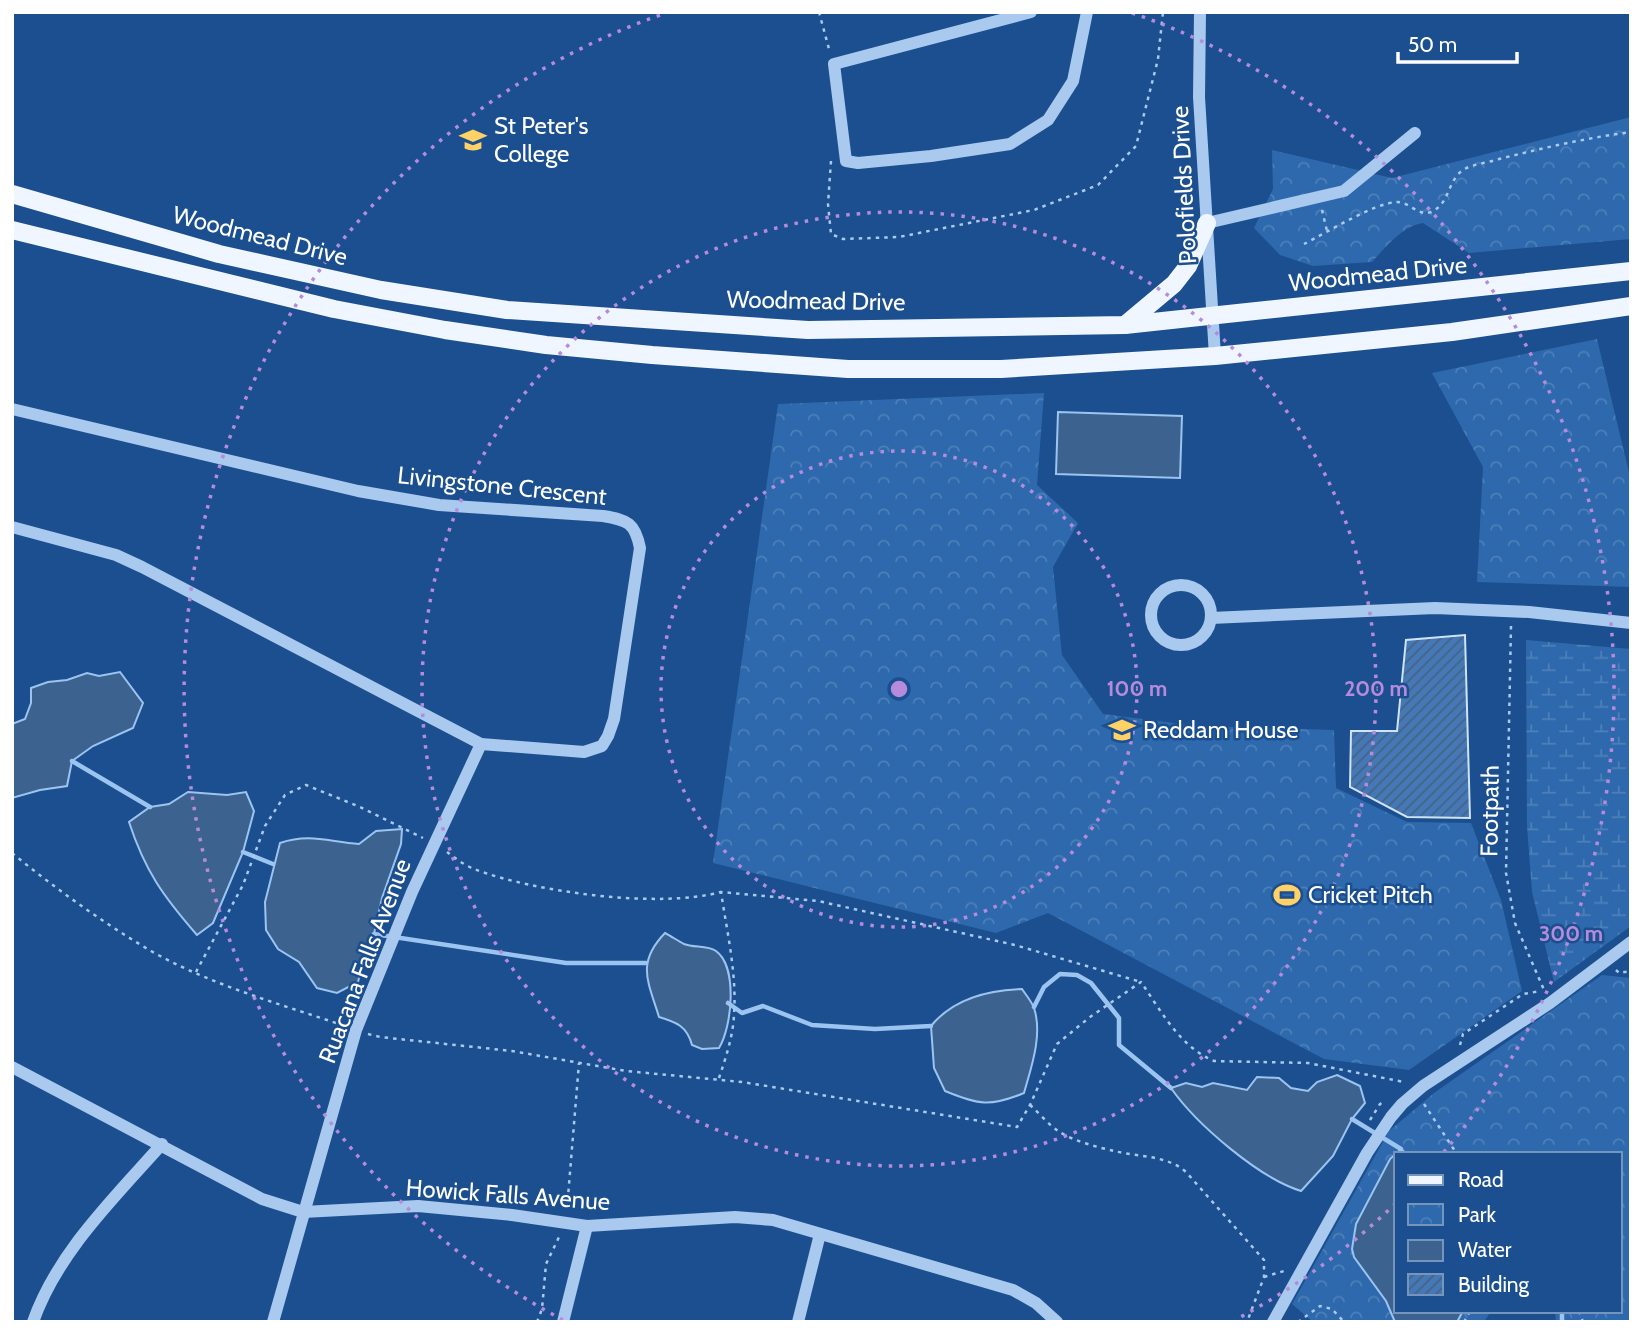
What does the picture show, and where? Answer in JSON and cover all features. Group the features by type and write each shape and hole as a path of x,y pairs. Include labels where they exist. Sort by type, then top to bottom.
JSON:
{"main road":[{"name":"Woodmead Drive","path":"12,194 219,254 381,290 508,310 808,330 1125,325 1631,271"},
{"path":"1125,325 1174,284 1188,266 1207,223"},
{"path":"12,230 334,310 445,330 546,345 848,369 1001,369 1215,356 1452,332 1631,306"}],"street":[{"path":"1031,12 834,64 846,161 858,163 931,156 1010,144 1048,120 1073,81 1087,12"},
{"name":"Polofields Drive","path":"1200,12 1199,97 1215,356"},
{"path":"1207,223 1344,191 1415,133"},
{"name":"Livingstone Crescent","path":"12,409 358,491 439,505 603,516 631,524 637,534 640,548 614,719 602,746 584,752 481,744 142,567 116,555 12,527"},
{"path":"1175,585 1185,585 1203,595 1209,604 1211,618 1199,639 1180,646 1171,644 1156,632 1150,614 1158,595 1175,585"},
{"path":"1211,618 1435,608 1631,623"},
{"name":"Ruacana Falls Avenue","path":"273,1322 356,1030 412,892 481,744"},
{"path":"1273,1322 1367,1153 1391,1117 1416,1092 1550,1003 1631,942"},
{"name":"Howick Falls Avenue","path":"12,1067 262,1199 303,1212 418,1206 512,1214 587,1226 735,1217 773,1220 1013,1290 1036,1303 1056,1321"},
{"path":"33,1322 55,1273 162,1144"},
{"path":"563,1322 587,1226"},
{"path":"798,1322 820,1234"}],"path":[{"path":"819,12 834,64"},
{"path":"843,136 834,152 830,169 828,204 831,234 844,239 899,237 1034,210 1098,185 1136,146 1158,59 1164,12"},
{"path":"1304,244 1387,204 1398,202 1419,212 1432,212 1444,202 1454,179 1467,168 1554,145 1631,132"},
{"path":"1319,197 1327,232"},
{"name":"Footpath","path":"1512,612 1506,873 1515,923 1550,1003"},
{"path":"196,972 243,885 265,826 285,795 306,785 360,807 435,844 471,868 512,881 604,897 700,898 722,892 818,901 1015,945 1141,982 1175,1031 1201,1056 1214,1061 1308,1063 1409,1082 1456,1152"},
{"path":"12,853 69,898 152,951 234,988 380,1037 512,1051 626,1070 718,1079 1017,1127 1057,1044 1141,982"},
{"path":"718,1079 727,1053 734,1018 735,995 722,892"},
{"path":"1458,1048 1464,1034 1473,1027 1523,994 1544,990"},
{"path":"537,1322 542,1309 546,1264 566,1223 579,1063"},
{"path":"1030,1104 1055,1129 1064,1134 1113,1151 1164,1160 1180,1166 1186,1172 1264,1260 1264,1277 1247,1322"},
{"path":"1298,1322 1320,1306 1332,1309 1343,1322"}],"green space":[{"path":"1631,117 1631,239 1469,253 1423,223 1401,233 1372,262 1313,266 1280,255 1254,228 1273,189 1272,150 1392,178"},
{"path":"1597,339 1631,481 1631,587 1477,582 1483,467 1432,373"},
{"path":"1044,393 1037,485 1078,523 1053,567 1062,655 1103,714 1198,726 1334,730 1336,788 1407,822 1471,823 1501,900 1522,991 1409,1070 1324,1059 1048,913 996,933 713,863 778,404"},
{"path":"1526,640 1631,649 1631,926 1554,982 1532,892 1527,826"},
{"path":"1602,975 1631,978 1631,1322 1556,1322 1555,1313 1622,1313 1622,1152 1394,1152 1394,1313 1490,1313 1484,1322 1313,1322 1292,1304 1389,1131 1434,1093"}],"water":[{"path":"1058,412 1182,416 1180,478 1056,474"},
{"path":"120,672 143,703 133,728 93,746 72,761 67,786 12,798 12,724 25,719 31,703 31,688 87,673 99,676"},
{"path":"188,792 227,795 246,792 254,811 243,852 213,923 197,935 156,882 129,822 150,807 169,804"},
{"path":"402,829 401,844 358,982 337,993 317,988 299,962 278,949 266,930 265,902 280,843 310,838 359,844 376,831"},
{"path":"665,933 684,944 712,949 723,959 728,970 731,998 727,1026 719,1048 702,1049 692,1045 687,1033 680,1026 659,1017 648,983 647,963"},
{"path":"1022,989 1034,1008 1037,1029 1035,1051 1024,1093 1002,1101 984,1102 945,1091 934,1068 931,1026 950,1009 972,998 996,991"},
{"path":"1337,1075 1360,1086 1365,1103 1352,1119 1333,1156 1301,1191 1266,1174 1230,1148 1196,1117 1171,1088 1186,1083 1202,1087 1213,1083 1247,1090 1257,1077 1279,1078 1291,1088 1308,1091 1317,1082"},
{"path":"1394,1155 1394,1313 1462,1313 1457,1322 1395,1322 1386,1301 1354,1257 1352,1249 1356,1224"}],"building":[{"path":"1465,635 1470,818 1407,817 1350,787 1351,731 1397,731 1406,640"}],"waterway":[{"path":"72,761 150,807"},
{"path":"243,852 273,864"},
{"path":"374,934 566,963 646,963"},
{"path":"1034,1007 1044,987 1060,974 1077,975 1091,983 1119,1018 1119,1045 1171,1088"},
{"path":"728,1003 742,1013 763,1006 812,1025 875,1029 931,1026"},
{"path":"1352,1119 1401,1149"},
{"path":"1562,1313 1562,1322"}],"place":[{"name":"St Peter's College","path":"473,140"},
{"name":"Reddam House","path":"1122,730"},
{"name":"Cricket Pitch","path":"1287,895"}]}
